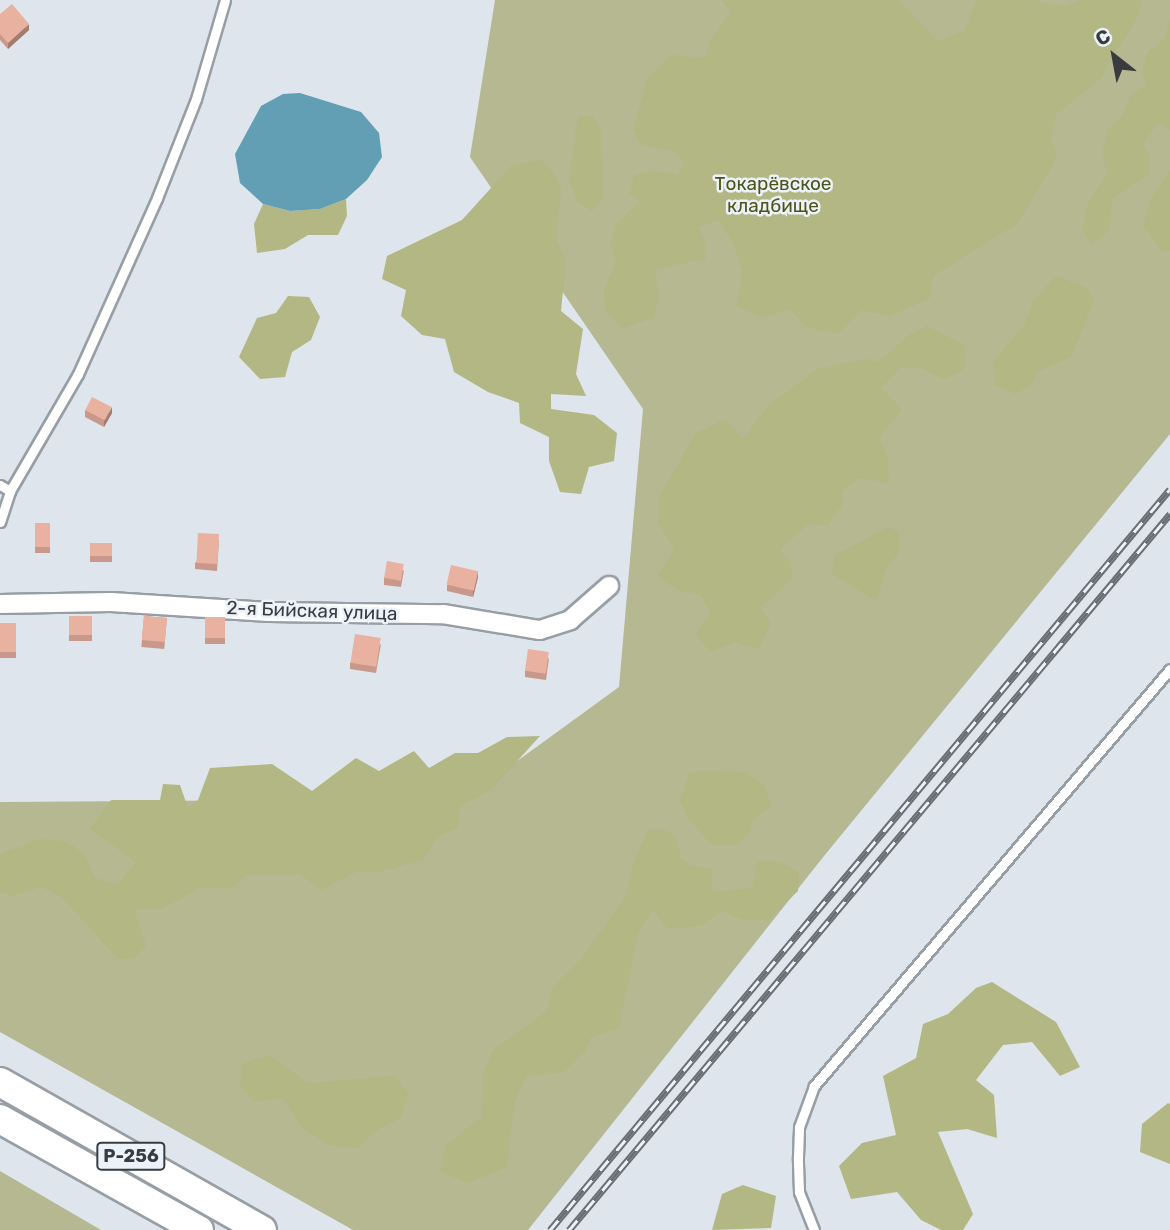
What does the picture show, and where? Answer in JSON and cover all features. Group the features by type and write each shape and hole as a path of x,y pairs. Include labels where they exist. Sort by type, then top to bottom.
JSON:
{"highway":[{"name":"Р-256","path":"0,1082 262,1230"},
{"name":"Р-256","path":"0,1119 199,1230"}],"street":[{"name":"2-я Бийская улица","path":"0,604 111,601 269,612 443,614 540,630 570,621 609,586"}],"lane":[{"path":"0,522 9,491 78,374 158,198 196,99 225,0"},
{"path":"0,485 9,491"},
{"path":"814,1230 799,1192 798,1157 799,1127 814,1086 1170,669"}],"green space":[{"path":"495,0 1170,0 1170,434 824,856 528,1230 353,1230 0,1032 0,802 465,799 619,687 643,409 470,157"},
{"name":"Токарёвское кладбище","path":"721,0 899,0 938,42 965,30 976,0 1034,0 1064,7 1082,0 1142,0 1137,18 1099,80 1056,114 1051,137 1057,157 1018,223 933,276 929,299 889,316 861,310 838,334 806,327 790,309 762,317 736,306 743,272 733,243 718,220 698,227 704,237 706,259 655,269 659,295 654,317 622,329 605,310 604,290 616,262 611,243 615,225 640,201 629,193 634,175 654,171 678,175 684,162 673,151 640,144 633,129 647,80 672,55 705,58 710,40 731,11"},
{"path":"1170,20 1170,130 1159,122 1142,145 1150,156 1148,175 1113,198 1109,230 1092,245 1082,230 1088,203 1107,174 1102,155 1108,129 1121,119 1131,94 1146,85 1142,73 1147,53 1165,38"},
{"path":"578,115 593,117 601,131 603,199 592,211 578,203 569,179"},
{"path":"541,159 556,176 561,190 556,241 566,260 561,311 583,329 576,374 586,396 551,394 551,409 594,415 617,433 614,461 589,467 581,494 560,492 549,461 549,437 520,423 519,403 488,392 454,372 445,339 422,335 401,316 406,290 382,279 387,256 462,220 511,166"},
{"path":"1170,171 1170,251 1162,250 1143,226 1150,200"},
{"path":"346,199 347,216 338,235 308,235 285,249 257,253 254,224 263,204 290,211 320,209"},
{"path":"1055,276 1086,287 1094,300 1071,357 1037,372 1032,384 1015,394 995,385 993,361 1024,326 1033,302"},
{"path":"288,296 309,297 320,317 311,340 292,352 285,377 260,379 239,357 257,318 276,313"},
{"path":"927,326 964,345 965,369 944,379 920,368 900,368 881,388 902,409 879,437 888,459 889,483 858,478 842,491 842,505 827,526 808,524 779,550 789,559 793,578 760,608 771,623 758,649 735,642 711,652 695,634 711,614 701,595 677,590 657,576 674,550 658,522 658,499 696,433 726,419 742,439 769,405 819,368 868,359 878,362 909,335"},
{"path":"889,527 899,532 899,552 886,570 876,601 831,573 835,555"},
{"path":"540,736 491,790 460,806 458,827 438,837 423,860 379,872 356,872 321,890 300,874 247,874 232,888 199,888 160,910 134,910 146,945 135,958 118,959 62,897 41,887 12,896 0,892 0,854 42,838 67,842 84,854 95,878 118,885 136,862 90,829 111,800 160,800 163,784 180,785 188,808 198,800 210,768 272,764 312,791 356,758 379,771 414,751 429,768 455,753 478,753 507,737"},
{"path":"700,771 745,772 765,786 771,805 753,820 750,833 735,846 712,845 687,817 680,799 689,774"},
{"path":"649,829 668,831 676,838 681,858 690,865 712,869 712,892 752,888 757,862 779,862 799,872 798,891 768,920 745,920 721,911 701,926 668,929 653,909 638,933 619,1028 591,1037 585,1051 564,1072 526,1076 515,1101 507,1167 467,1183 441,1171 445,1146 481,1117 483,1074 493,1050 547,1011 552,988 582,958 625,897 634,861"},
{"path":"992,982 1056,1022 1080,1067 1060,1076 1032,1042 1003,1045 976,1080 994,1095 997,1138 967,1129 938,1132 973,1214 963,1230 941,1230 921,1220 897,1192 851,1199 839,1166 862,1143 896,1135 883,1076 916,1058 923,1024 948,1014 976,988"},
{"path":"269,1055 308,1083 395,1076 408,1093 401,1118 375,1131 359,1148 328,1145 303,1129 283,1098 254,1102 240,1085 242,1064"},
{"path":"1168,1103 1170,1164 1140,1152 1142,1124"},
{"path":"0,1171 101,1230 0,1230"},
{"path":"743,1185 776,1196 771,1228 712,1230 722,1194"}],"water":[{"path":"300,93 361,112 379,133 382,157 367,180 346,199 320,209 290,211 263,204 240,183 235,154 261,106 283,94"}],"building":[{"path":"12,4 29,24 8,43 0,34 0,14"},
{"path":"92,397 112,407 105,420 85,410"},
{"path":"35,523 50,523 50,547 35,547"},
{"path":"198,533 219,534 217,564 196,563"},
{"path":"90,543 112,543 112,556 90,556"},
{"path":"387,561 404,564 401,581 384,578"},
{"path":"451,565 478,571 474,591 447,584"},
{"path":"69,616 92,616 92,635 69,635"},
{"path":"144,616 167,618 165,642 142,640"},
{"path":"205,617 225,617 225,638 205,638"},
{"path":"0,623 16,623 16,652 0,652"},
{"path":"355,634 381,638 376,667 350,663"},
{"path":"528,649 549,652 546,674 525,671"}],"railway":[{"path":"550,1230 1170,489"},
{"path":"569,1230 1170,514"}]}
